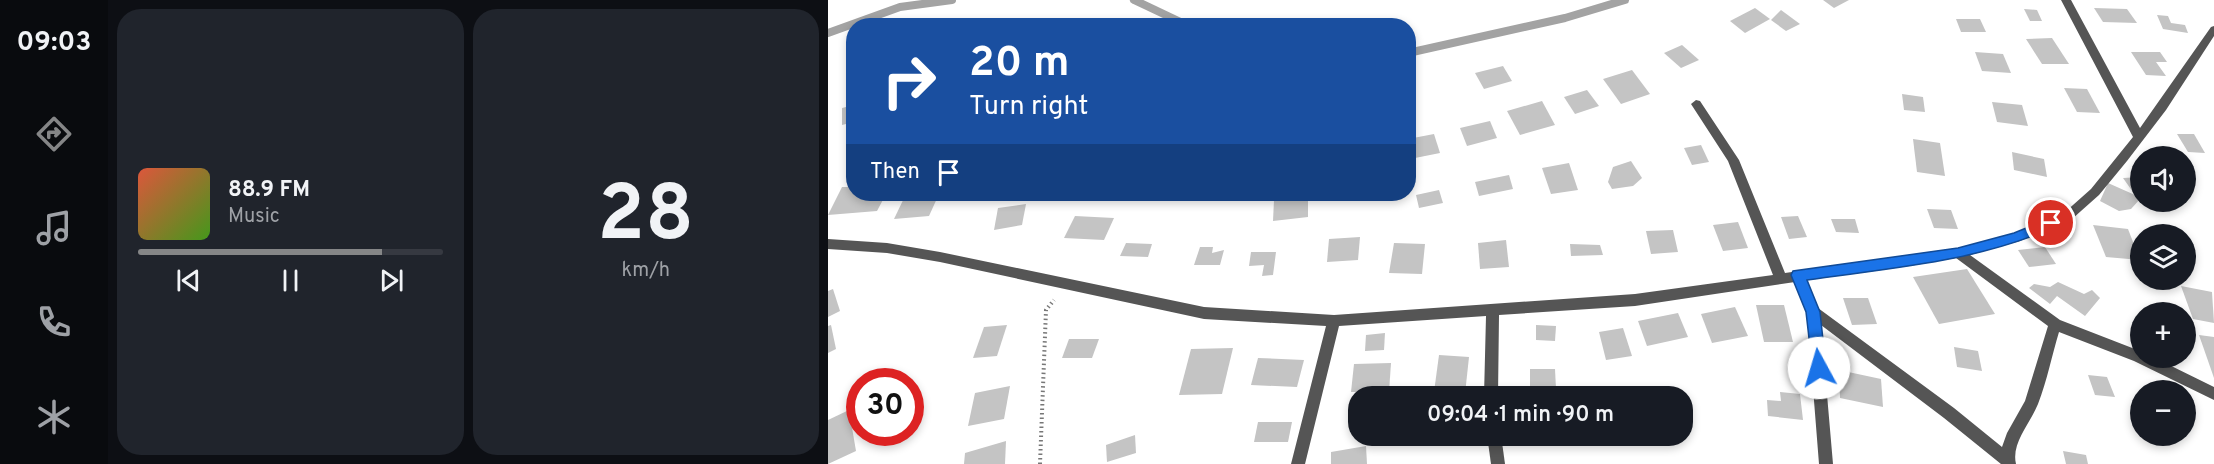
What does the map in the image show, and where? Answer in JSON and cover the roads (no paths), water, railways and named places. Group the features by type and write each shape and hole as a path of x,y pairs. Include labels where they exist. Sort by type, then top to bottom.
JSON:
{"street":[{"path":"2066,0 2139,137"},
{"path":"828,244 887,248 940,257 1204,313 1334,321 1635,300 1958,253 2016,238 2068,216 2095,192 2139,137 2214,29"},
{"path":"1696,104 1733,160 1781,278"},
{"path":"1958,253 2055,324 2139,357 2214,394"},
{"path":"1798,275 1813,312 1826,464"},
{"path":"1491,386 1493,311"},
{"path":"1813,312 1949,413 2008,461 2012,438 2031,403 2055,324"},
{"path":"1298,464 1334,321"},
{"path":"1496,446 1498,464"}],"waterway":[{"path":"870,18 900,7 952,0"},
{"path":"1134,0 1172,18"},
{"path":"1416,51 1565,18 1625,0"},
{"path":"828,33 846,26"}]}
